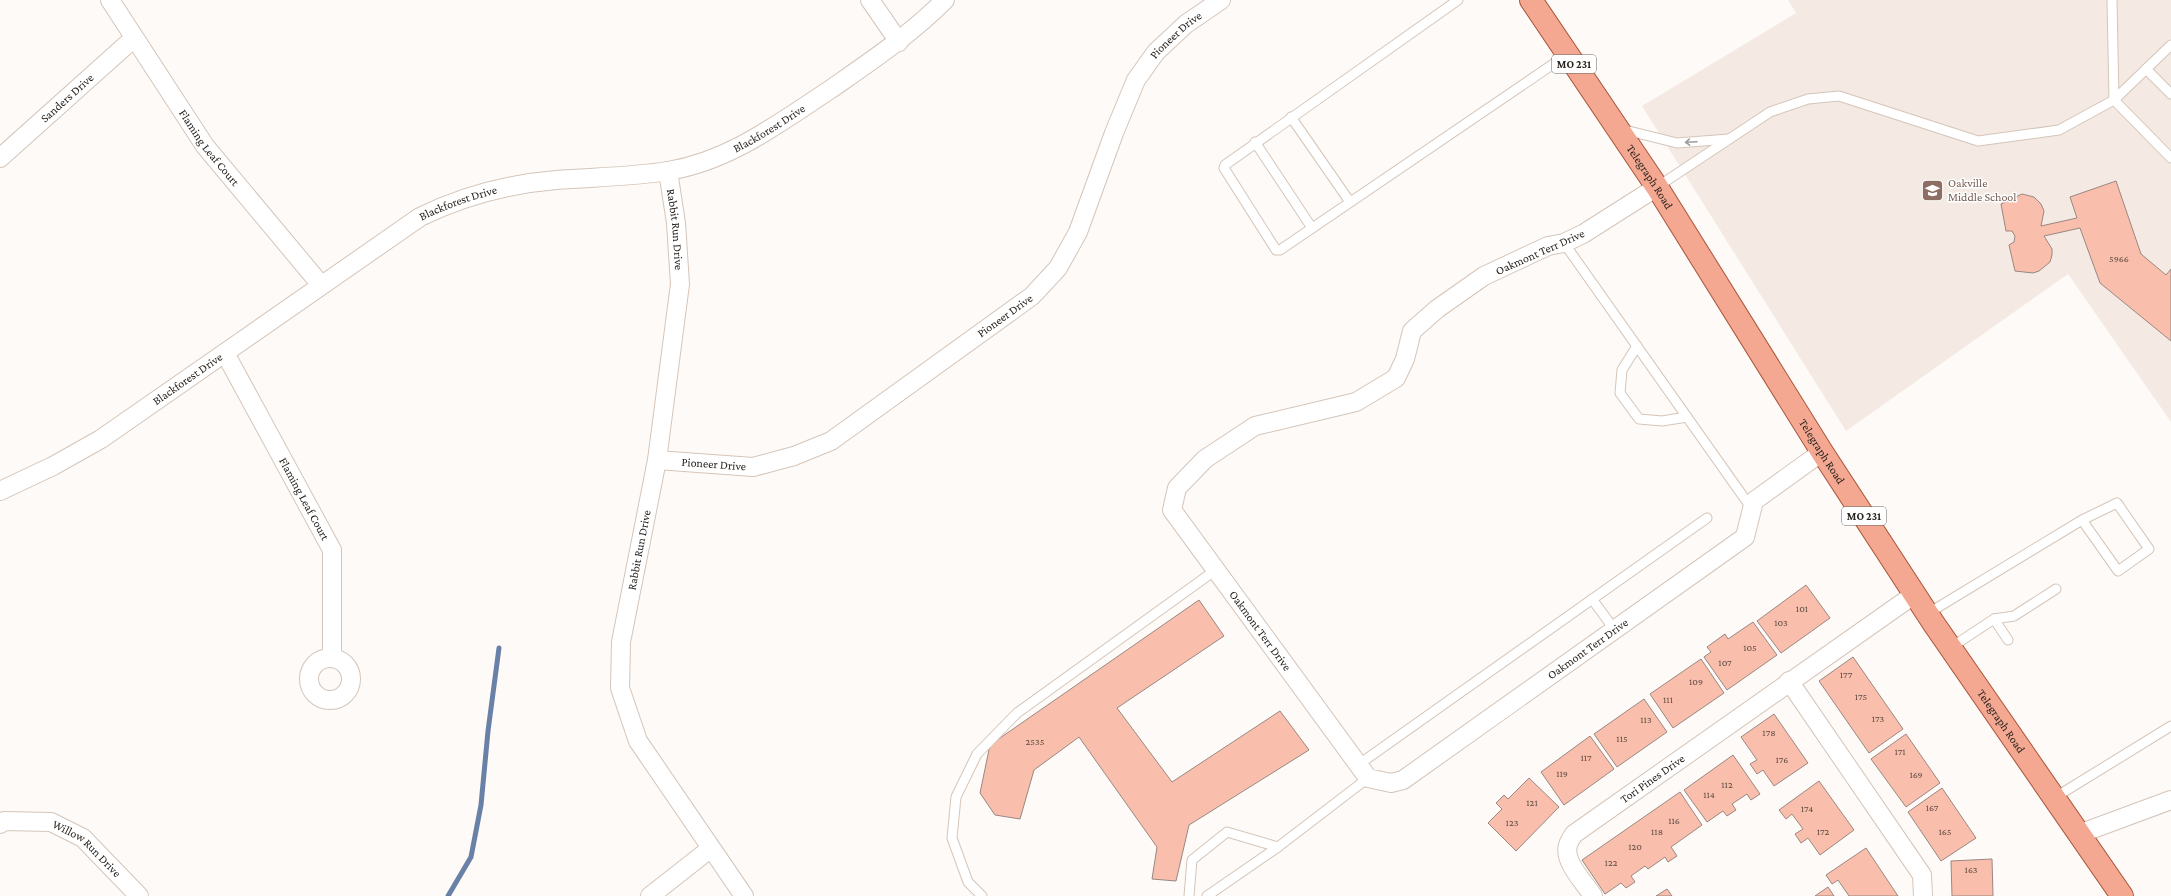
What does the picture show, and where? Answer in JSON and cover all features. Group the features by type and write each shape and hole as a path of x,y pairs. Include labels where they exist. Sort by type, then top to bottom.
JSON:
{"main road":[{"name":"Telegraph Road","path":"1531,0 1618,128 1822,452 1950,648 2122,896"}],"street":[{"name":"Flaming Leaf Court","path":"110,0 205,146 321,285"},
{"path":"870,0 899,42"},
{"name":"Blackforest Drive","path":"0,491 53,466 101,439 420,217 451,202 481,192 518,185 668,171 697,165 723,156 753,140 899,42 945,0"},
{"name":"Pioneer Drive","path":"657,460 753,467 794,456 831,441 1032,296 1058,268 1078,232 1114,133 1136,80 1156,52 1186,24 1221,0"},
{"name":"Sanders Drive","path":"0,158 134,38"},
{"name":"Rabbit Run Drive","path":"668,171 676,223 680,284 657,460 621,642 620,688 638,741 710,849 744,896"},
{"name":"Oakmont Terr Drive","path":"1656,187 1584,234 1564,242 1548,246 1484,276 1437,309 1412,331 1405,359 1396,378 1356,402 1255,426 1205,459 1177,488 1172,510 1363,771 1390,783 1403,780 1744,537 1754,501 1822,452"},
{"name":"Flaming Leaf Court","path":"225,353 332,550 332,658"},
{"name":"Tori Pines Drive","path":"1593,896 1570,863 1567,854 1568,846 1574,834 1915,594"},
{"path":"1789,682 1922,875 1923,896"},
{"path":"2079,834 2171,800"},
{"name":"Willow Run Drive","path":"0,824 4,821 51,822 58,825 83,838 140,896"},
{"path":"650,896 710,849"}],"lane":[{"path":"1458,0 1227,162 1224,168 1274,248 1280,250 1568,54"},
{"path":"2112,0 2114,100 2171,158"},
{"path":"1656,187 1770,112 1808,99 1839,96 1978,141 2058,130 2114,100 2171,45"},
{"path":"2146,69 2171,94"},
{"path":"1291,117 1350,202"},
{"path":"1618,128 1677,143 1730,139"},
{"path":"1255,142 1312,228"},
{"path":"1564,242 1752,510"},
{"path":"1637,346 1622,370 1620,393 1639,419 1662,421 1687,417"},
{"path":"1928,614 2082,520 2117,503 2149,549 2118,571 2082,520"},
{"path":"1207,896 1278,847 1363,771 1592,599 1707,518"},
{"path":"982,896 968,882 952,838 956,797 977,754 1017,713 1217,570"},
{"path":"1950,648 1994,619 2014,616 2056,589"},
{"path":"1592,599 1614,629"},
{"path":"1994,619 2008,640"},
{"path":"2054,798 2092,773 2171,726"},
{"path":"1189,896 1192,860 1227,832 1278,847"}],"shaded area":[{"name":"Oakville Middle School","path":"1788,0 2171,0 2171,422 2068,274 1846,431 1642,106 1796,13"}],"building":[{"path":"2116,181 2141,254 2166,275 2171,269 2171,341 2100,283 2080,228 2044,236 2052,249 2052,255 2050,262 2039,271 2033,273 2015,271 2009,245 2014,242 2015,236 2012,231 2006,231 2001,204 2022,194 2034,197 2041,204 2044,211 2041,226 2077,218 2070,197"},
{"path":"1806,585 1830,618 1781,653 1757,621"},
{"path":"1199,600 1224,636 1117,708 1172,782 1280,711 1309,750 1189,825 1176,881 1152,879 1157,847 1079,737 1034,770 1020,819 995,815 980,793 990,745"},
{"path":"1753,622 1777,655 1727,690 1704,657 1711,652 1707,647 1725,634 1728,639"},
{"path":"1853,657 1903,729 1869,753 1819,681"},
{"path":"1701,659 1724,693 1673,728 1650,694"},
{"path":"1644,699 1667,732 1617,767 1594,734"},
{"path":"1774,714 1808,763 1774,786 1763,770 1757,774 1750,764 1757,760 1741,737"},
{"path":"1906,734 1940,783 1906,807 1871,759"},
{"path":"1590,736 1614,769 1564,805 1541,772"},
{"path":"1733,755 1760,794 1751,800 1747,794 1732,804 1736,810 1727,816 1723,811 1707,822 1684,790"},
{"path":"1529,778 1559,807 1516,851 1488,823 1502,809 1496,803 1504,795 1508,799"},
{"path":"1819,781 1854,830 1820,855 1808,838 1801,843 1795,834 1803,829 1792,814 1786,819 1779,810"},
{"path":"1942,788 1976,838 1941,861 1908,812"},
{"path":"1680,792 1702,825 1671,847 1677,856 1668,862 1665,857 1648,869 1645,866 1631,876 1635,882 1626,888 1621,883 1605,894 1582,860"},
{"path":"1866,848 1898,896 1849,896 1838,880 1832,884 1826,875"},
{"path":"1992,859 1993,896 1952,896 1951,861"},
{"path":"1828,887 1834,896 1815,896"},
{"path":"1667,889 1672,896 1656,896"}],"waterway":[{"path":"448,896 471,857 481,805 488,731 499,648"}],"place":[{"name":"Oakville Middle School","path":"1933,190"}]}
